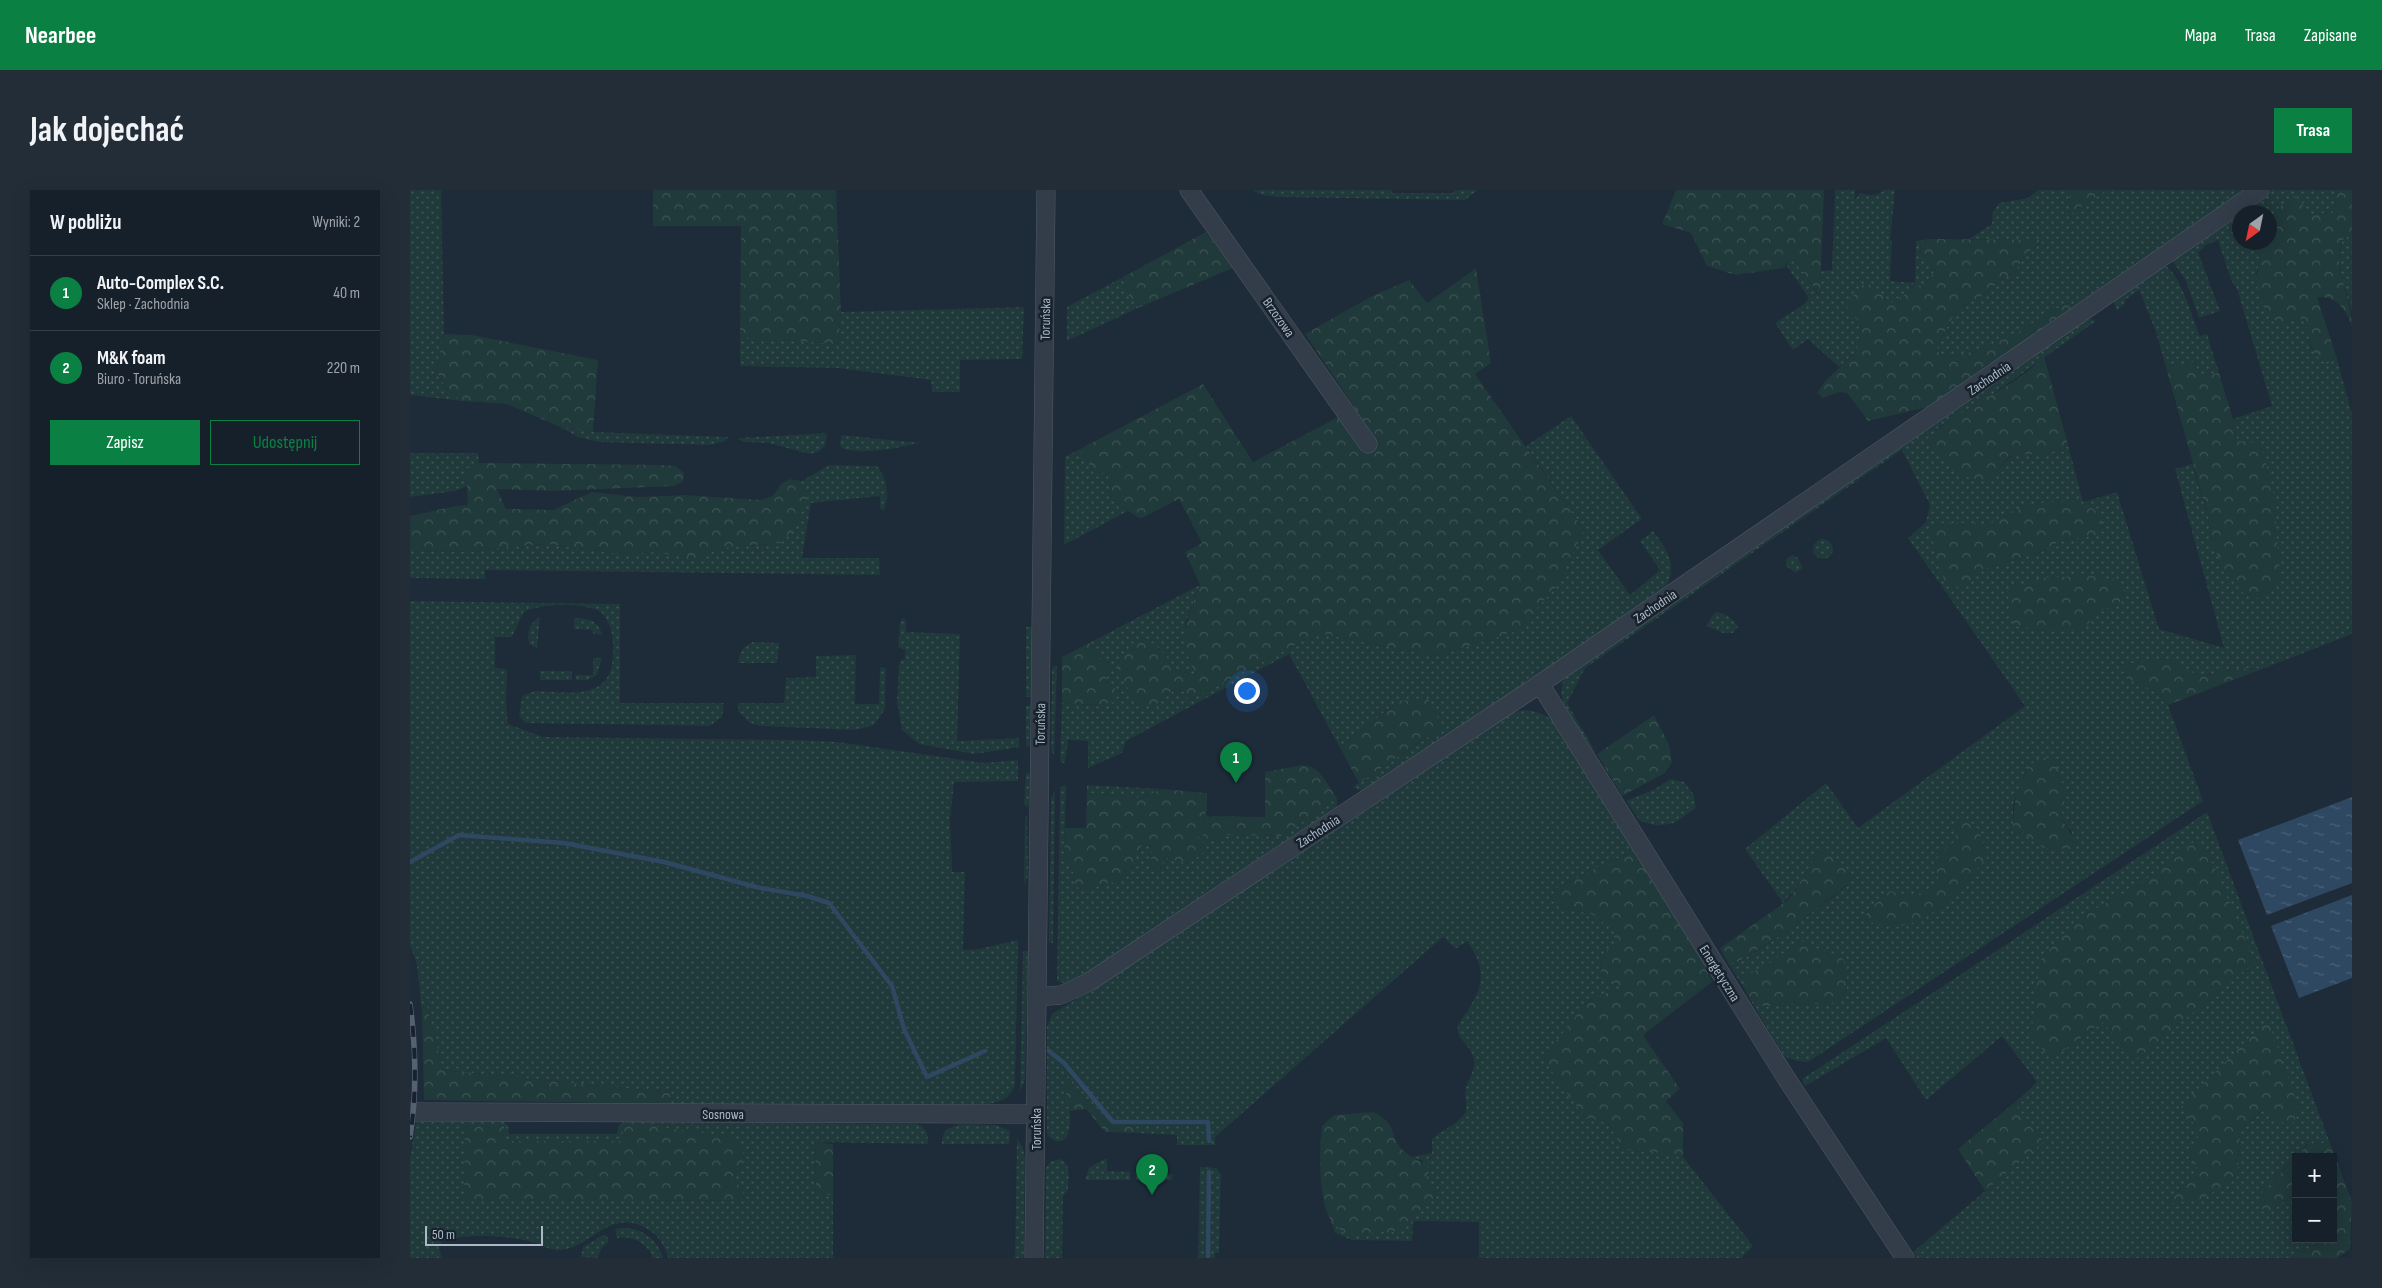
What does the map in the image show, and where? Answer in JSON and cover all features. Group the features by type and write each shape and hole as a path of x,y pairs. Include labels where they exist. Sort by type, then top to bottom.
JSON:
{"street":[{"name":"Toruńska","path":"1034,1258 1046,190"},
{"name":"Brzozowa","path":"1189,190 1368,444"},
{"name":"Zachodnia","path":"1037,997 1060,996 1089,982 1540,684 2260,190"},
{"name":"Energetyczna","path":"1540,684 1788,1081 1905,1258"},
{"name":"Sosnowa","path":"410,1112 1035,1114"}],"green space":[{"path":"410,190 441,190 444,334 436,370 446,389 462,401 410,395"},
{"path":"653,190 836,190 841,312 838,344 740,337 741,226 653,226"},
{"path":"1252,190 1391,190 1392,193 1453,193 1455,190 1478,190 1465,200 1278,197 1261,195"},
{"path":"1676,190 1824,190 1820,296 1791,255 1784,268 1736,275 1707,266 1691,233 1662,224"},
{"path":"1835,190 1855,190 1855,200 1860,193 1872,195 1884,190 1895,190 1890,240 1892,241 1890,281 1915,283 1916,241 1927,239 1921,243 1920,252 1931,265 1934,273 1929,280 1891,303 1862,325 1857,351 1839,367 1808,339 1793,350 1775,323 1803,305 1809,298 1786,265 1791,254 1819,296 1821,271 1832,270"},
{"path":"2038,190 2070,190 2069,215 2106,190 2248,190 2078,306 2067,303 2020,331 1982,349 1951,357 1943,356 1937,351 1938,343 1958,308 1979,298 2005,277 2014,273 2026,254 2043,241 1969,239 1992,224 1993,212 1999,203 2028,198"},
{"path":"2070,190 2106,190 2069,215"},
{"path":"2272,190 2338,190 2333,213 2308,214 2300,200 2280,206 2277,210 2277,205 2250,205"},
{"path":"2338,190 2352,190 2352,236 2344,238 2340,248 2339,259 2352,326 2347,314 2340,305 2330,299 2317,297 2336,356 2327,364 2313,350 2305,318 2280,324 2270,315 2260,297 2257,277 2261,250 2277,250 2277,210 2293,195 2300,200 2308,214 2333,213"},
{"path":"2232,219 2232,250 2262,250 2256,276 2280,324 2305,318 2311,348 2327,364 2336,356 2352,414 2352,634 2262,669 2238,668 2200,677 2167,659 2119,665 2129,679 2159,693 2168,705 2203,801 1808,1062 1797,1061 1784,1056 1751,1001 1766,1007 1783,1003 1829,1004 1808,945 1805,942 1747,976 1744,988 1728,963 1737,963 1789,930 1848,885 1820,849 1798,886 1783,903 1745,849 1826,783 1858,828 2025,706 1908,538 1926,522 1930,505 1902,450 1585,668 1567,703 1597,754 1576,728 1565,708 1562,687 1565,677 2086,317 2096,321 1976,406 1939,427 1928,440 1931,447 1986,481 2009,458 2016,455 2062,452 2068,445 2083,502 2117,492 2159,629 2224,648 2175,469 2192,464 2208,517 2212,544 2237,441 2233,419 2272,406 2237,289 2231,280 2218,240 2203,246 2204,248 2198,252 2220,311 2199,318 2186,281 2172,260","holes":["2021,508 2094,536 2062,540 2040,552 1984,569 1941,523 1992,523","2027,769 2066,793 2061,818 2072,832 2073,849 2043,848 2024,833 2013,834 2013,804","1957,840 1947,904 1871,908 1890,892 1905,896 1916,895 1939,883 1940,853"]},
{"path":"1206,232 1233,268 1140,307 1129,296 1123,277"},
{"path":"2352,235 2352,313 2342,275 2340,256 2344,238"},
{"path":"1927,239 2044,240 2026,254 2014,273 2005,277 1979,298 1958,308 1938,343 1937,351 1943,356 1951,357 1982,349 2020,331 2067,303 2078,306 2026,344 1990,363 1932,406 1868,421 1847,393 1839,392 1823,398 1817,393 1826,380 1857,351 1862,325 1847,308 1849,300 1863,285 1873,285 1891,303 1929,280 1934,272 1931,265 1920,252 1921,243"},
{"path":"2164,265 2170,269 2181,286 2200,336 2207,334 2219,373 2200,375 2194,362 2179,367 2165,364 2156,332 2139,290 2125,300 2125,304 2117,310 2113,301"},
{"path":"1476,268 1491,363 1475,374 1584,530 1557,586 1516,631 1437,656 1318,633 1189,700 1183,690 1167,693 1154,707 1136,704 1118,670 1129,647 1140,637 1161,650 1174,670 1196,675 1190,663 1185,641 1188,619 1200,585 1185,552 1202,543 1179,499 1140,519 1111,499 1108,473 1094,473 1080,449 1203,384 1253,462 1355,408 1305,334 1372,296 1409,280 1427,303"},
{"path":"1123,277 1129,296 1140,307 1067,341 1067,307"},
{"path":"1024,307 1022,359 960,360 960,392 932,392 931,380 837,368 740,366 740,337 838,344 841,312"},
{"path":"444,334 472,335 598,360 593,432 558,426 507,404 462,401 446,389 436,370"},
{"path":"2044,356 2068,445 2062,452 2009,457 1987,481 1962,476 1931,447 1927,439 1955,417 2017,379"},
{"path":"2194,362 2201,375 2219,373 2233,419 2237,441 2261,443 2273,492 2280,574 2274,589 2262,599 2245,595 2228,576 2212,544 2208,517 2165,364 2179,367"},
{"path":"1571,416 1642,519 1598,550 1630,595 1660,570 1640,541 1653,531 1669,556 1671,570 1667,585 1570,653 1362,791 1353,787 1441,728 1398,701 1340,748 1289,654 1126,741 1122,753 1088,768 1088,741 1068,740 1065,764 1060,761 1062,703 1100,705 1108,684 1106,679 1110,668 1108,662 1100,658 1089,643 1200,585 1185,624 1197,675 1174,670 1160,650 1140,637 1154,707 1167,693 1183,690 1189,700 1318,633 1437,656 1516,631 1557,586 1584,530 1526,446"},
{"path":"558,426 593,432 728,437 725,441 709,445 598,442 578,437"},
{"path":"827,433 825,446 818,452 809,454 769,443 744,442 738,439 739,438"},
{"path":"841,435 920,443 882,450 853,451 843,449 840,445"},
{"path":"1080,449 1094,473 1108,473 1111,499 1128,511 1064,545 1065,457"},
{"path":"410,453 478,453 479,463 466,469 467,486 455,491 410,497"},
{"path":"479,463 665,465 675,466 684,473 683,482 674,486 554,491 497,489 506,509 553,510 592,492 638,497 686,495 760,500 773,496 781,484 790,479 801,485 808,496 796,527 781,543 719,548 700,559 652,552 621,554 547,544 497,548 477,552 410,551 410,516 468,505 466,469"},
{"path":"829,465 877,466 881,471 886,488 887,499 884,511 880,508 880,496 811,503 802,558 879,558 880,575 485,570 485,579 410,578 410,551 477,552 497,548 547,544 621,554 652,552 700,559 719,548 781,543 801,485 790,479 802,481"},
{"path":"2046,502 2079,502 2101,513 2101,530 2094,536 2062,540 2040,552 1984,569 1967,586 1959,588 1944,581 1931,534 1933,526 1941,523 1992,523 2021,508"},
{"path":"1823,539 1830,542 1833,549 1830,556 1823,559 1816,556 1813,549 1816,542"},
{"path":"1792,555 1797,557 1803,568 1796,573 1786,566 1786,560"},
{"path":"2094,576 2115,580 2126,591 2118,605 2094,612 2090,622 2082,628 2052,631 2014,624 2007,592 2009,589 2037,578"},
{"path":"410,601 620,604 620,703 724,703 722,717 710,726 525,723 519,716 522,696 535,691 576,692 588,691 598,687 606,679 611,668 613,652 610,627 602,613 586,607 562,605 539,607 523,613 512,637 495,637 495,668 507,669 506,703 508,724 543,737 838,742 984,763 1018,760 1018,781 954,782 950,820 952,872 965,872 963,950 979,949 1018,940 1015,1085 1008,1096 988,1104 670,1104 671,1093 443,1070 425,999 422,1013 417,965 410,945"},
{"path":"1715,612 1722,613 1734,621 1738,627 1733,633 1723,633 1706,626"},
{"path":"540,617 537,648 529,644 528,636 531,625"},
{"path":"574,618 592,621 598,626 602,635 593,634 593,630 574,629"},
{"path":"902,618 906,620 906,632 960,634 957,741 1019,738 1019,747 974,754 919,744 902,730 897,702 899,664 901,660 905,659 905,650 898,647"},
{"path":"1026,627 1032,627 1031,697 1026,697"},
{"path":"753,642 779,643 777,663 738,663 742,650"},
{"path":"1089,643 1100,658 1108,662 1110,668 1106,679 1108,684 1115,687 1115,702 1100,705 1062,703 1062,657"},
{"path":"856,655 855,704 879,704 880,667 886,668 885,709 874,725 855,730 760,726 750,723 738,711 738,703 784,703 786,678 816,677 816,656"},
{"path":"593,658 602,658 597,675 588,680 576,680 575,675 593,675"},
{"path":"2167,659 2201,677 2238,668 2262,669 2168,705 2159,693 2129,679 2118,665"},
{"path":"1054,666 1057,666 1054,756 1051,749 1052,669"},
{"path":"540,671 572,671 572,680 540,680"},
{"path":"1428,699 1436,712 1441,728 1359,783 1340,748 1398,701"},
{"path":"1031,705 1030,745 1026,747 1026,706"},
{"path":"1525,710 1541,713 1554,722 1635,851 1604,864 1555,889 1552,900 1566,909 1592,914 1614,931 1614,944 1600,957 1601,975 1619,985 1619,991 1608,992 1587,1002 1544,1058 1585,1117 1608,1123 1623,1149 1683,1157 1753,1246 1741,1258 1479,1258 1479,1222 1413,1221 1412,1241 1352,1240 1335,1233 1330,1219 1348,1236 1372,1233 1406,1218 1436,1196 1433,1185 1428,1184 1423,1161 1412,1157 1432,1153 1432,1139 1457,1122 1464,1115 1466,1108 1465,1091 1474,1062 1471,1052 1458,1033 1458,1026 1474,1000 1481,975 1477,959 1467,941 1456,949 1443,937 1215,1137 1215,1145 1177,1145 1177,1135 1135,1133 1136,1125 1106,1124 1064,1074 1070,1117 1068,1133 1064,1140 1061,1141 1054,1140 1047,1134 1047,1027 1052,1014 1136,962 1513,712"},
{"path":"1654,715 1669,744 1672,762 1665,773 1622,796 1597,754"},
{"path":"2037,758 2051,758 2060,774 2066,793 2061,818 2078,845 2073,849 2043,848 2024,833 2013,834 2017,793 2024,775"},
{"path":"1303,765 1314,768 1319,772 1337,798 1282,836 1220,835 1217,842 1200,834 1193,834 1202,840 1206,848 1201,855 1185,863 1164,857 1160,872 1153,872 1151,859 1153,847 1143,843 1127,876 1118,884 1111,882 1084,890 1075,886 1073,872 1064,860 1065,828 1086,828 1087,793 1141,798 1162,789 1207,793 1207,811 1205,812 1211,819 1212,816 1265,817 1265,772"},
{"path":"1026,772 1030,774 1029,804 1027,807 1024,805"},
{"path":"1670,779 1684,782 1694,795 1696,808 1674,823 1658,826 1640,821 1626,801 1655,789"},
{"path":"1066,785 1064,859 1073,872 1075,886 1084,890 1111,882 1118,884 1127,876 1143,843 1153,847 1151,859 1153,872 1160,872 1164,857 1185,863 1201,855 1206,848 1192,834 1200,834 1217,842 1220,835 1282,836 1337,798 1337,810 1079,979 1064,983 1057,981 1060,787"},
{"path":"1087,785 1162,789 1141,798 1087,793"},
{"path":"1054,792 1053,943 1049,942 1051,798"},
{"path":"2207,812 2330,1143 2307,1144 2299,1153 2292,1153 2292,1160 2261,1194 2272,1210 2292,1196 2292,1243 2319,1243 2290,1258 1917,1258 1913,1252 2043,1142 2014,1103 2037,1082 2002,1036 1926,1100 1886,1038 1805,1086 1802,1079","holes":["2198,839 2135,1060 2103,1022 2051,1059 2076,920 2139,885","2268,1021 2276,1121 2264,1109 2240,1131 2237,1177 2168,1203 2198,1169 2189,1156 2200,1133 2182,1106"]},
{"path":"1961,815 1978,829 1988,856 1947,904 1918,921 1893,928 1862,920 1871,908 1890,891 1910,895 1939,883 1936,867 1938,857 1957,840 1953,826"},
{"path":"1027,816 1028,876 1024,885 1025,817"},
{"path":"2198,839 2214,866 2255,962 2135,1060 2103,1022 2051,1059 2031,1036 2040,961 2076,920 2139,885"},
{"path":"1820,849 1844,868 1850,877 1848,884 1789,930 1736,963 1728,963 1720,948 1788,900"},
{"path":"1635,851 1698,951 1712,982 1643,1035 1680,1089 1666,1101 1683,1123 1683,1157 1623,1149 1608,1123 1585,1117 1543,1058 1587,1002 1608,992 1619,991 1619,985 1601,975 1600,957 1614,944 1614,931 1592,914 1565,909 1552,900 1555,889 1604,864"},
{"path":"1801,942 1839,956 1843,960 1847,965 1847,993 1838,1001 1829,1004 1783,1003 1766,1007 1751,1001 1744,988 1747,976"},
{"path":"1023,951 1028,951 1025,1079 1020,1092"},
{"path":"425,998 443,1070 671,1093 670,1104 424,1100 422,1013"},
{"path":"2268,1020 2300,1112 2291,1125 2276,1121 2263,1109 2240,1131 2237,1177 2202,1199 2167,1204 2198,1169 2189,1156 2200,1133 2181,1106"},
{"path":"1063,1073 1106,1124 1136,1125 1135,1133 1105,1132 1086,1109 1069,1111"},
{"path":"2014,1103 2044,1142 1985,1191 1958,1149"},
{"path":"1373,1112 1387,1121 1396,1141 1404,1151 1430,1169 1427,1176 1428,1183 1433,1185 1436,1196 1391,1233 1380,1232 1348,1237 1331,1220 1324,1201 1320,1161 1322,1126 1334,1115"},
{"path":"416,1122 504,1122 508,1125 509,1134 617,1134 619,1125 624,1122 917,1124 925,1129 928,1140 928,1144 815,1142 816,1195 833,1195 833,1258 668,1258 660,1241 646,1228 632,1223 620,1223 598,1232 578,1245 567,1249 555,1250 533,1242 512,1238 488,1236 463,1237 442,1240 439,1248 442,1258 410,1258 410,1158","holes":["504,1124 504,1141 623,1141 623,1124 743,1162 733,1178 742,1189 744,1201 465,1198"]},
{"path":"623,1123 730,1136 743,1148 743,1162 733,1178 742,1189 745,1201 464,1199 465,1124 504,1124 504,1141 622,1141"},
{"path":"960,1124 996,1125 1010,1131 1009,1144 942,1144 945,1130"},
{"path":"1017,1138 1023,1148 1025,1158 1024,1258 1015,1258"},
{"path":"815,1142 833,1144 833,1195 816,1195"},
{"path":"2330,1143 2334,1153 2300,1153 2308,1144"},
{"path":"1060,1159 1064,1161 1068,1168 1069,1177 1068,1190 1063,1196 1062,1258 1045,1258 1046,1168 1050,1162"},
{"path":"1107,1159 1107,1171 1130,1172 1130,1180 1085,1180 1089,1168"},
{"path":"2292,1161 2292,1195 2272,1211 2260,1208 2261,1194"},
{"path":"2337,1162 2352,1202 2350,1249 2337,1258 2290,1258 2319,1243 2337,1243"},
{"path":"1200,1167 1216,1168 1221,1174 1219,1253 1215,1253 1215,1258 1198,1258"},
{"path":"1135,1172 1173,1174 1172,1180 1136,1180"},
{"path":"625,1228 644,1233 658,1246 663,1258 653,1258 647,1248 639,1241 623,1237 617,1238 615,1229"},
{"path":"606,1235 609,1241 602,1248 597,1258 581,1257 583,1247"}],"water":[{"path":"2352,797 2352,883 2267,915 2238,840"},
{"path":"2352,895 2352,978 2299,998 2271,926"}],"waterway":[{"path":"410,862 459,835 564,843 664,862 760,888 807,896 829,903 892,986 904,1029 927,1077 985,1051"},
{"path":"1049,1051 1064,1063 1113,1122 1208,1122 1209,1141"},
{"path":"1208,1256 1209,1172"}],"railway":[{"path":"410,1004 415,1070 414,1104 410,1137"}],"place":[{"name":"Auto-Complex S.C.","path":"1236,783"},
{"name":"M&K foam","path":"1152,1195"}]}
